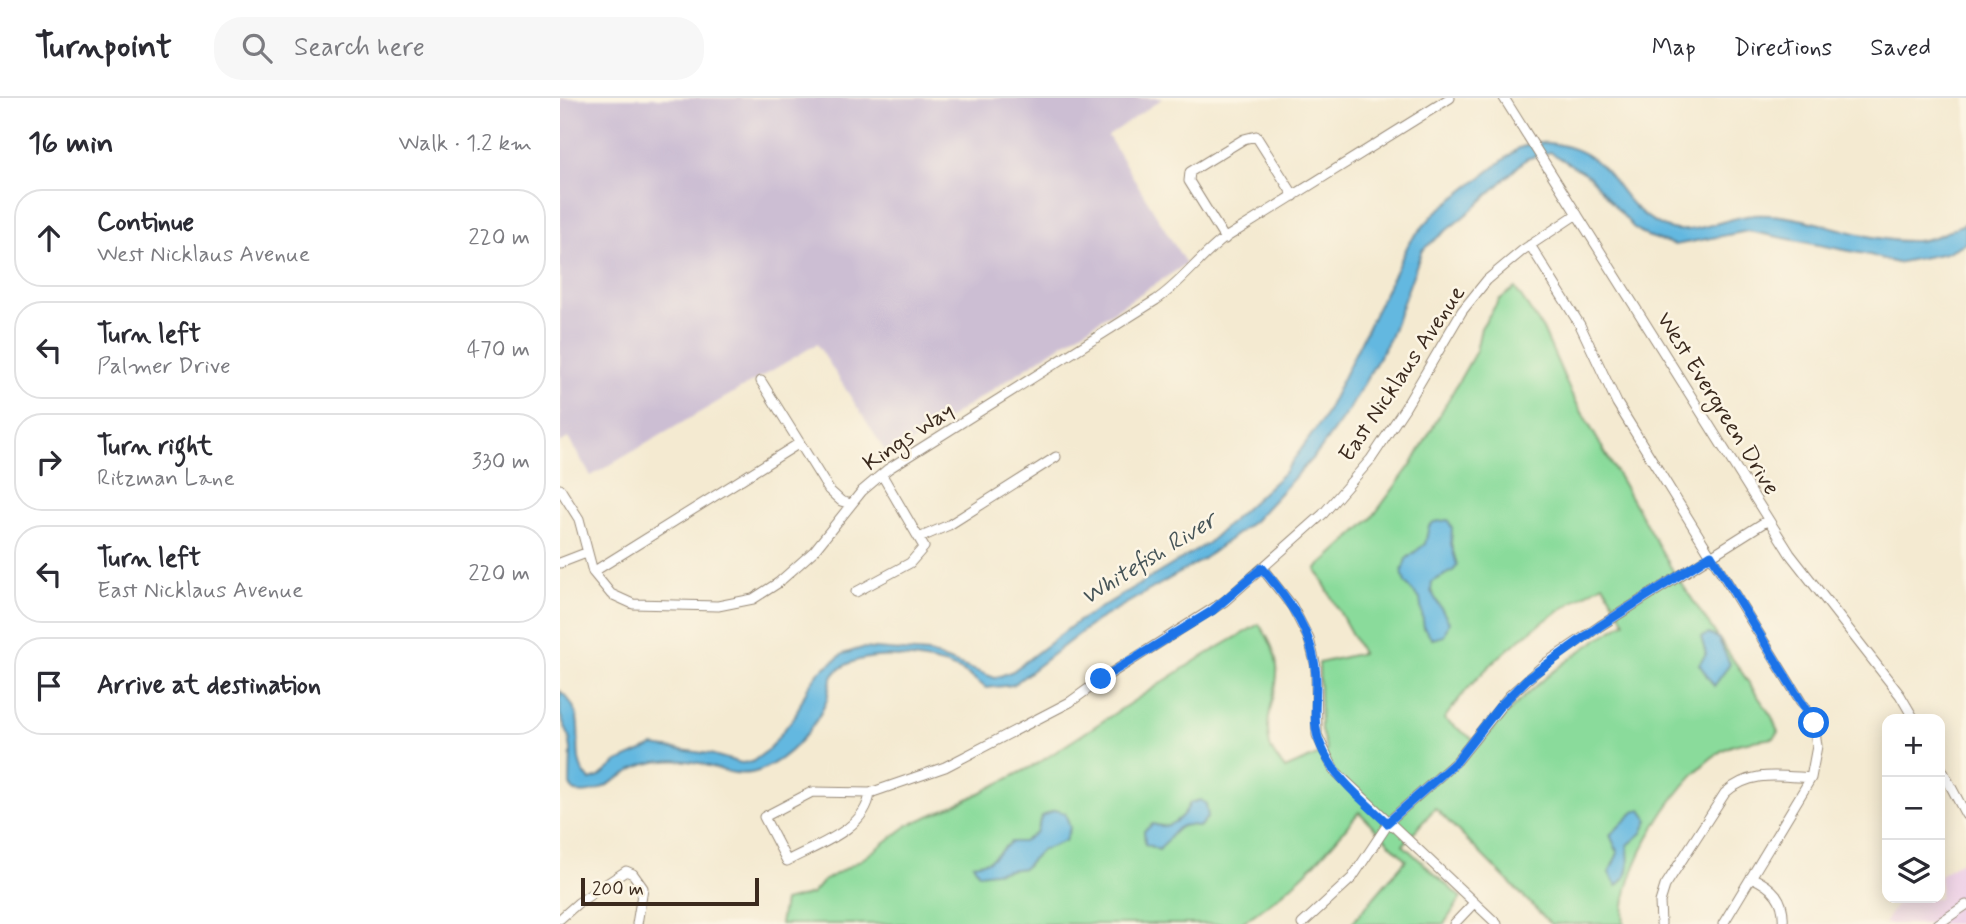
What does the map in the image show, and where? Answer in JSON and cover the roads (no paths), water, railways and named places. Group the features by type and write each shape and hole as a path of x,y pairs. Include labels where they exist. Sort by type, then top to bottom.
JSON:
{"street":[{"name":"Kings Way","path":"593,572 611,594 633,604 718,606 746,602 766,592 796,568 851,504 882,475 1156,300 1180,283 1204,255 1225,239 1450,98"},
{"name":"West Evergreen Drive","path":"1504,98 1805,576 1900,695 1911,714"},
{"path":"1225,239 1188,176 1211,159 1244,139 1256,136 1294,195"},
{"name":"East Nicklaus Avenue","path":"870,793 869,806 858,820 787,861 764,817 813,792 870,793 945,767 1070,702 1101,679 1212,611 1302,534 1357,476 1389,434 1462,311 1502,265 1577,214"},
{"path":"1530,244 1580,325 1617,403 1809,712 1817,746 1811,778 1723,924"},
{"path":"761,381 832,495 851,504"},
{"path":"560,489 579,519 593,572 798,444"},
{"path":"919,538 949,525 1056,457"},
{"path":"856,592 916,558 924,547 882,475"},
{"path":"1302,924 1346,885 1388,824 1457,761 1499,707 1527,679 1589,632 1768,520"},
{"path":"560,563 586,553"},
{"path":"1262,568 1292,606 1309,639 1315,667 1316,729 1326,759 1347,785 1497,924"},
{"path":"1945,775 1966,815"},
{"path":"1661,924 1659,907 1665,886 1725,793 1739,782 1755,776 1811,778"},
{"path":"560,919 578,903 626,871 633,874 643,888 637,924"},
{"path":"1751,877 1762,882 1781,900 1783,924"},
{"path":"1454,924 1474,902"},
{"path":"1938,924 1966,905"}],"water":[{"path":"1538,142 1565,146 1585,154 1600,164 1632,204 1646,216 1675,230 1697,229 1753,215 1774,215 1875,237 1916,241 1935,237 1966,223 1966,243 1946,253 1896,263 1870,255 1748,231 1675,245 1647,236 1633,227 1589,176 1550,152 1526,159 1473,209 1422,250 1390,338 1350,408 1319,451 1254,521 1202,560 1096,621 1013,685 986,688 960,670 914,658 862,659 848,664 833,675 826,702 808,733 791,751 761,770 745,774 693,762 659,762 637,767 602,788 583,793 574,791 570,785 569,736 560,715 560,691 576,713 579,760 590,780 599,777 617,762 653,746 710,754 741,763 752,762 768,750 795,716 808,687 819,672 843,654 862,648 928,653 995,678 1013,671 1077,622 1208,543 1283,474 1323,419 1410,241 1436,212 1519,148"},
{"path":"1448,520 1452,528 1451,544 1457,565 1454,570 1432,582 1431,591 1449,622 1444,636 1432,639 1424,628 1420,599 1405,583 1402,571 1406,559 1425,544 1429,526 1434,522"},
{"path":"1709,634 1718,638 1730,664 1714,686 1699,664 1706,654 1701,637"},
{"path":"1200,800 1206,804 1208,817 1199,827 1180,827 1159,850 1145,844 1144,831 1153,824 1171,824 1184,813 1190,803"},
{"path":"1055,810 1065,813 1070,828 1065,841 1040,851 1024,868 979,874 973,864 989,861 1011,842 1023,842 1036,832 1042,816"},
{"path":"1641,810 1648,820 1642,833 1628,845 1628,872 1617,886 1609,873 1618,853 1610,835 1634,812"}],"water label":[{"name":"Whitefish River","path":"1148,558"}]}
